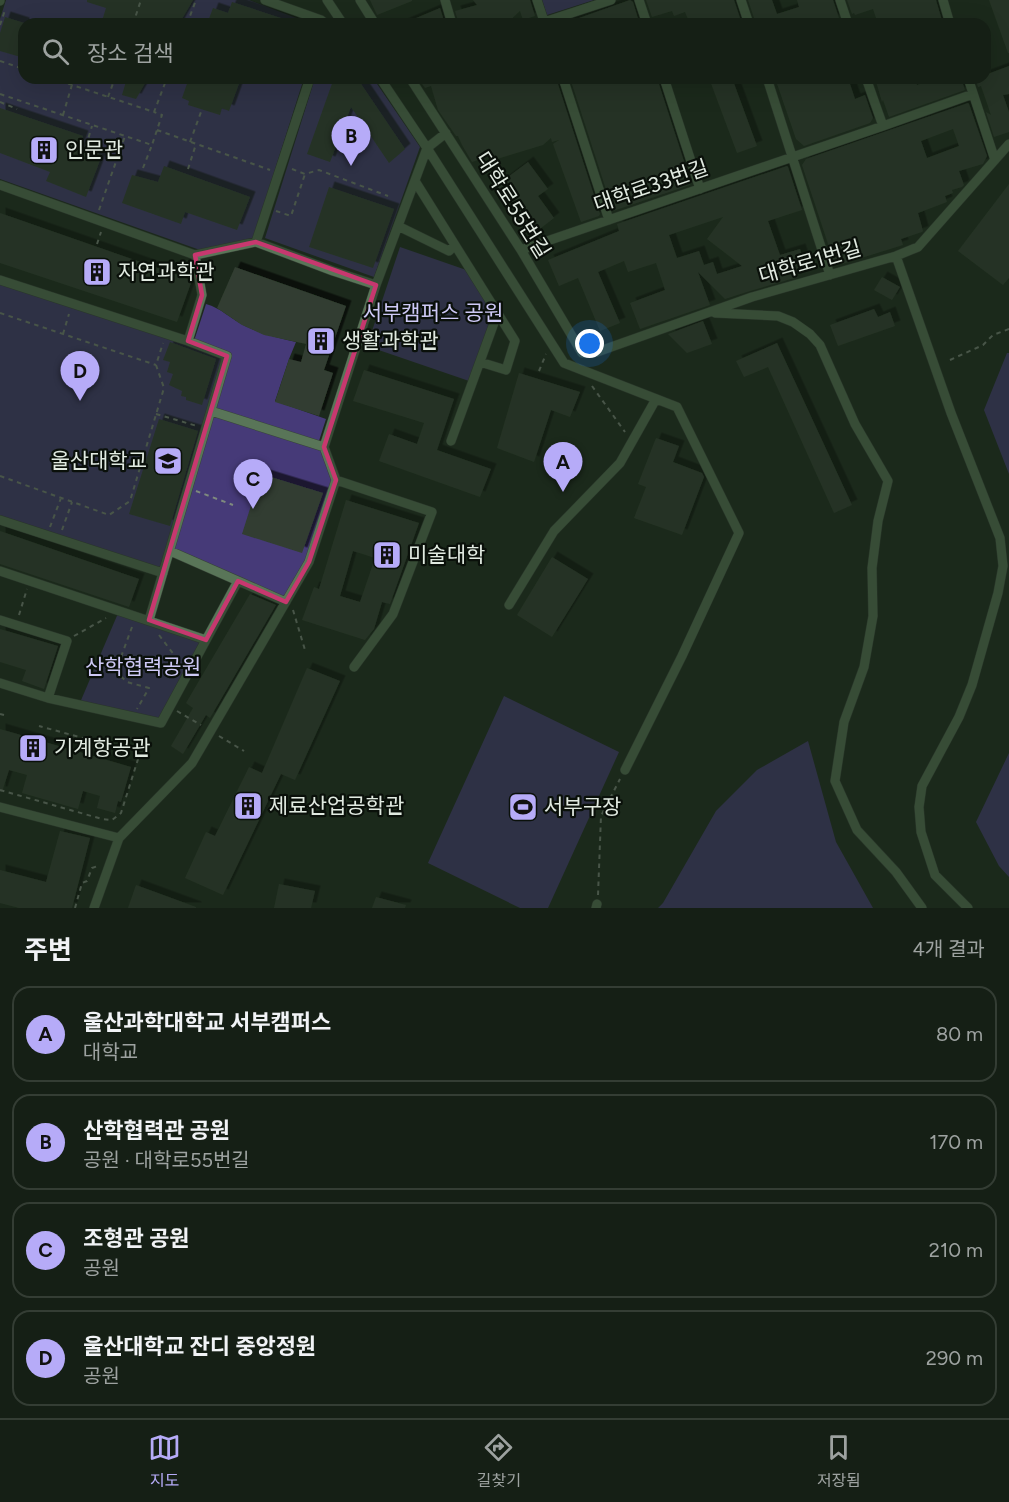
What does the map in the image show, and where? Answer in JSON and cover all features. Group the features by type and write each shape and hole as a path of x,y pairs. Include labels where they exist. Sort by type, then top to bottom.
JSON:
{"street":[{"path":"265,0 315,18"},
{"path":"360,0 371,18"},
{"path":"444,0 450,18"},
{"path":"537,0 542,18"},
{"path":"558,18 611,0"},
{"path":"639,0 645,18"},
{"path":"741,0 747,18"},
{"path":"840,0 846,18"},
{"path":"943,0 948,18"},
{"path":"330,4 340,18"},
{"path":"256,242 308,84"},
{"path":"384,84 564,363 677,407 739,533 682,656 625,770"},
{"name":"대학로55번길","path":"414,84 521,250 582,353"},
{"path":"565,84 609,220"},
{"path":"666,84 700,189"},
{"path":"769,84 830,275"},
{"path":"868,84 883,126"},
{"path":"970,84 995,160"},
{"name":"대학로33번길","path":"521,250 973,94"},
{"path":"94,908 119,838 192,764 309,562 336,480 324,447 376,285 427,148 446,134"},
{"name":"대학로1번길","path":"582,353 597,352 752,297 896,256 918,247 1009,144"},
{"path":"415,181 515,341 506,370 480,362"},
{"path":"0,185 195,255 256,242 376,285"},
{"path":"398,226 449,251 455,244"},
{"path":"188,341 202,295 195,255"},
{"path":"896,256 951,413 1000,538 1001,547 1003,566 998,593 972,685 959,717 922,786 919,807 921,832 935,875 968,908"},
{"path":"0,280 188,341 227,356 149,620"},
{"path":"451,441 498,312"},
{"path":"709,313 778,316 793,322 810,334 820,345 855,424 888,481 878,521 872,568 873,616 864,667 844,723 835,781 857,830 896,872 922,908"},
{"path":"509,605 554,531 620,463 656,399"},
{"path":"211,411 324,447"},
{"path":"336,480 432,512 393,614 354,667"},
{"path":"0,520 163,573"},
{"path":"170,551 238,581 287,599"},
{"path":"0,571 206,640"},
{"path":"0,683 48,698 161,723 238,581"},
{"path":"0,620 67,640 48,698"},
{"path":"0,807 119,838"}],"path":[{"path":"135,18 141,0"},
{"path":"189,18 196,0"},
{"path":"0,25 2,3"},
{"path":"0,61 18,67"},
{"path":"69,84 162,115 143,168"},
{"path":"108,97 113,84"},
{"path":"154,112 164,84"},
{"path":"63,115 72,85"},
{"path":"0,94 152,145"},
{"path":"0,102 17,109"},
{"path":"190,142 201,112"},
{"path":"86,146 93,125"},
{"path":"157,130 280,169 305,174 319,170 388,196"},
{"path":"96,217 125,136"},
{"path":"188,169 196,144"},
{"path":"267,209 291,216 305,174"},
{"path":"63,334 72,304"},
{"path":"0,313 156,365"},
{"path":"950,360 983,345 993,335 1009,329"},
{"path":"0,476 109,515 130,501 164,388 156,365 166,335"},
{"path":"539,371 551,341"},
{"path":"593,387 632,442"},
{"path":"156,414 204,429"},
{"path":"188,488 233,505"},
{"path":"47,535 61,497"},
{"path":"58,539 72,502"},
{"path":"16,625 30,581"},
{"path":"287,599 305,650"},
{"path":"67,640 119,611"},
{"path":"133,717 149,688 127,682 117,673 117,668 136,616"},
{"path":"149,620 188,673"},
{"path":"170,707 244,751"},
{"path":"0,790 102,819 112,820 121,813 139,756 112,746 39,726"},
{"path":"597,906 601,816 625,770"},
{"path":"75,908 82,883 87,881 92,868 110,863"}],"highlighted area":[{"path":"256,242 376,285 324,447 336,480 309,562 286,602 238,581 206,640 149,620 227,356 188,341 202,295 195,255"}],"green space":[{"path":"6,0 249,0 296,18 18,18 18,84 302,84 253,239 200,250 0,179 0,19"},
{"path":"542,0 594,0 547,15"},
{"path":"313,84 377,84 420,147 374,277 265,238"},
{"name":"서부캠퍼스 공원","path":"400,247 472,272 498,312 472,382 367,346"},
{"path":"0,280 227,356 163,573 0,520"},
{"path":"206,304 251,329 296,342 275,401 326,419 319,441 215,409 230,354 194,341"},
{"path":"1007,353 1009,353 1009,474 984,410"},
{"path":"214,416 321,450 332,479 305,561 283,598 173,550"},
{"name":"산학협력공원","path":"119,611 206,640 161,723 79,705"},
{"name":"서부구장","path":"504,696 619,752 548,908 520,908 428,863"},
{"path":"808,741 836,842 873,908 658,908 716,811 757,770"},
{"path":"1009,753 1009,877 999,866 976,822"}],"building":[{"path":"87,0 193,0 182,18 103,18 106,8 87,2"},
{"path":"370,0 412,0 412,1 377,15"},
{"path":"473,0 530,0 535,16 522,18 520,11 512,18 457,18 455,11 477,5"},
{"path":"630,0 633,2 638,18 579,18"},
{"path":"646,0 734,0 740,18 688,18 685,12 674,16 672,11 652,17"},
{"path":"748,0 772,0 777,14 799,7 797,0 833,0 839,18 754,18"},
{"path":"847,0 936,0 941,18 876,18 873,9 852,14"},
{"path":"989,0 1009,0 1009,53 1008,53"},
{"path":"232,2 281,18 209,18 213,8 228,13"},
{"path":"440,8 443,18 416,18"},
{"path":"5,17 18,21 18,56 0,51 0,33"},
{"path":"1009,66 1009,94 1003,95 1009,112 1009,132 994,137 986,112 991,115 981,86 978,87 977,84 991,84 991,73"},
{"path":"125,84 145,84 136,99 122,95"},
{"path":"187,84 239,84 229,111 222,108 220,115 188,105 189,101 182,98"},
{"path":"332,84 361,84 405,149 389,163 351,107 330,162 307,154"},
{"path":"422,84 558,84 599,216 581,222 553,144 559,140 552,142 551,138 543,145 494,160 492,155 472,162 458,136 438,110 431,86 425,88"},
{"path":"572,84 659,84 691,183 613,211"},
{"path":"711,84 734,84 757,146 737,153"},
{"path":"777,84 850,84 855,99 865,95 873,118 870,123 804,146 796,139"},
{"path":"877,84 963,84 965,90 889,117 883,100 882,102"},
{"path":"968,103 987,156 983,164 959,171 964,185 945,196 947,202 918,213 922,232 901,239 903,245 842,264 833,259 802,165 806,159","holes":["953,129 959,146 927,158 921,141"]},
{"name":"인문관","path":"0,108 83,136 79,147 102,155 86,197 46,181 50,172 0,153"},
{"path":"528,162 548,189 538,196 554,218 532,235 496,186"},
{"path":"164,166 250,197 237,230 185,212 181,224 122,203 132,175 158,182"},
{"path":"787,166 802,210 768,221 780,255 800,249 807,270 797,273 798,277 725,299 698,272 710,305 640,329 630,303 665,290 656,263 628,272 624,261 598,272 620,323 600,331 578,278 559,286 548,260 619,231 617,224","holes":["723,217 707,239 742,266 717,274 713,262 704,265 699,251 677,258 669,235"]},
{"path":"1009,184 1009,278 1003,285 958,251"},
{"path":"329,187 394,209 373,268 309,247"},
{"name":"자연과학관","path":"0,213 192,280 177,322 0,263"},
{"name":"생활과학관","path":"235,267 346,306 324,370 333,373 319,416 275,402 289,359 301,362 306,344 264,335 242,325 217,308"},
{"path":"882,277 900,287 892,300 874,290"},
{"path":"874,309 878,317 890,312 895,326 838,346 830,325"},
{"path":"703,321 712,344 687,353 668,334"},
{"path":"170,342 216,359 202,405 186,400 186,397 181,396 182,391 169,385 173,374 167,372 170,362 163,360"},
{"path":"777,343 852,505 834,513 768,367 744,377 736,361"},
{"path":"364,370 454,399 437,450 491,469 480,497 379,461 389,434 417,444 424,423 353,401"},
{"path":"519,373 580,392 570,417 551,410 534,462 497,448"},
{"path":"159,419 198,431 170,526 129,514"},
{"path":"656,438 679,446 673,462 702,473 704,477 682,535 634,518 646,487 638,484"},
{"path":"261,474 323,493 302,553 242,534"},
{"name":"미술대학","path":"346,500 419,523 390,604 382,602 374,629 365,640 302,620 314,587 319,589","holes":["353,551 375,558 360,602 340,596"]},
{"path":"0,531 139,579 129,607 0,564"},
{"path":"552,557 588,579 552,637 517,615"},
{"path":"250,594 276,605 210,718 206,715 183,754 171,746 193,708 186,703"},
{"path":"0,629 58,646 44,689 22,681 26,670 0,662"},
{"path":"307,668 340,681 295,780 281,774 223,895 185,878 206,832 215,836 249,767 262,773"},
{"name":"기계항공관","path":"0,729 131,767 121,802 118,801 115,813 97,808 100,796 83,791 78,809 22,793 27,775 9,770 2,792 0,792"},
{"path":"60,831 90,838 72,908 19,908 0,903 0,870 46,882"},
{"path":"279,884 315,891 311,908 274,908"},
{"path":"136,885 196,907 196,908 128,908"},
{"path":"376,897 406,905 405,908 372,908"}],"place":[{"name":"인문관","path":"44,150"},
{"name":"산학협력관 공원","path":"351,166"},
{"name":"자연과학관","path":"97,272"},
{"name":"생활과학관","path":"321,341"},
{"name":"울산대학교 잔디 중앙정원","path":"80,401"},
{"name":"울산대학교","path":"168,461"},
{"name":"울산과학대학교 서부캠퍼스","path":"563,492"},
{"name":"조형관 공원","path":"253,509"},
{"name":"미술대학","path":"387,555"},
{"name":"기계항공관","path":"33,748"},
{"name":"제료산업공학관","path":"248,806"},
{"name":"서부구장","path":"523,807"}]}
